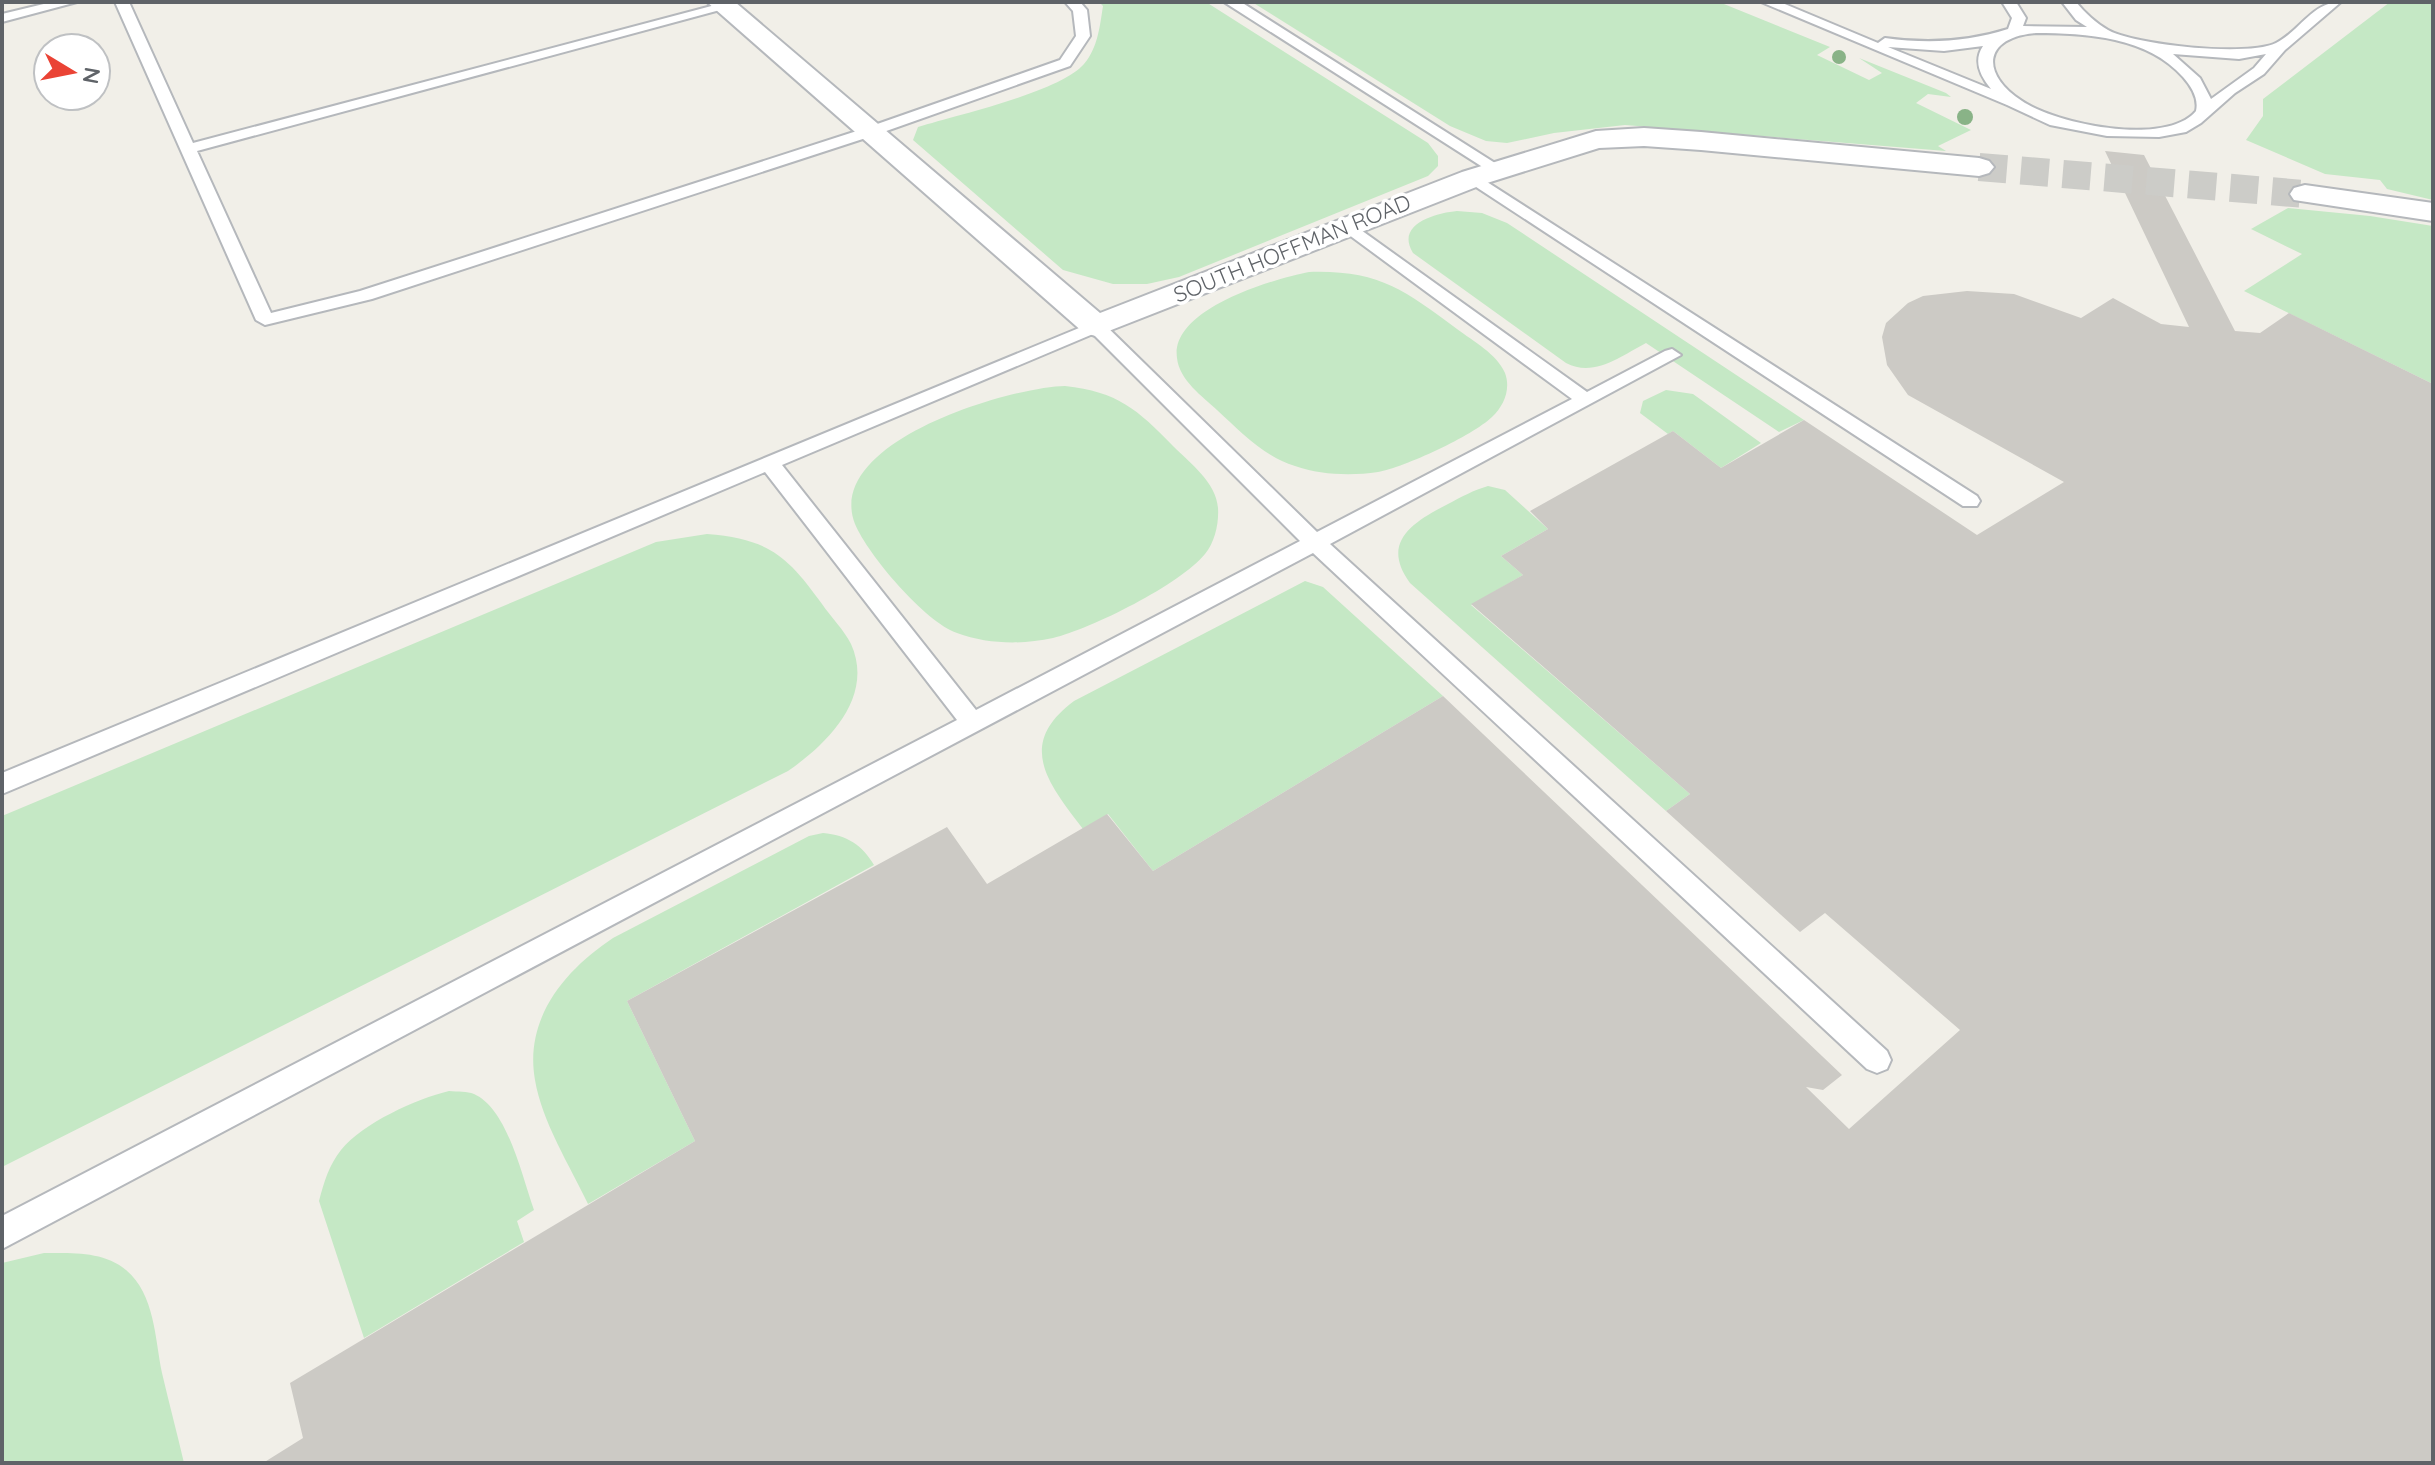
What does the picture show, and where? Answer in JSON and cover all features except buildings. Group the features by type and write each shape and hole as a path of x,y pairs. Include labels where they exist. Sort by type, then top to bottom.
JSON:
{"street":[{"path":"722,4 1096,326"},
{"name":"SOUTH HOFFMAN ROAD","path":"1096,326 1347,225 1486,174 1596,140 1644,137 1979,167"},
{"path":"2305,194 2433,212"}],"lane":[{"path":"2,18 70,2"},
{"path":"122,2 265,320 366,295 869,132 1065,63 1083,36 1080,10 1072,2"},
{"path":"1231,2 1970,501"},
{"path":"1768,2 2019,107 2068,124 2130,133 2178,129 2191,124 2230,90 2259,71 2280,47 2334,2"},
{"path":"2009,2 2019,18 2008,34 1987,48 1985,64 1997,87 2019,107"},
{"path":"2069,2 2093,27 2136,42 2205,54 2239,55 2280,47"},
{"path":"188,149 722,4"},
{"path":"1854,36 1932,46 1976,44 2008,34 2054,29 2108,34"},
{"path":"2136,42 2162,54 2185,70 2204,98 2206,106 2202,115"},
{"path":"1347,225 1586,400"},
{"path":"2,784 1096,326 1314,542 1877,1060"},
{"path":"2,1233 1672,355"},
{"path":"769,463 972,722"}],"green space":[{"path":"1099,2 1206,2 1428,143 1438,156 1438,166 1428,176 1179,277 1147,284 1113,284 1063,270 913,140 918,127 1031,93 1072,74 1089,58 1095,44 1103,6"},
{"path":"1252,2 1719,2 1830,47 1817,55 1869,80 1882,73 1859,58 1946,93 1951,97 1928,94 1916,103 1971,130 1938,146 1946,151 1625,125 1554,133 1507,143 1486,141 1450,126"},
{"path":"2390,2 2433,2 2433,200 2387,189 2380,180 2325,174 2246,140 2263,116 2263,99"},
{"path":"2288,208 2433,226 2433,384 2244,291 2302,254 2251,229"},
{"path":"1457,211 1482,213 1507,223 1804,420 1779,432 1646,343 1597,367 1576,367 1566,363 1413,253 1409,234 1413,227 1439,214"},
{"path":"1309,272 1354,274 1372,279 1405,293 1438,315 1484,348 1501,366 1507,385 1500,408 1482,425 1438,450 1378,472 1347,474 1315,471 1283,462 1263,450 1187,381 1177,358 1179,341 1190,325 1206,311 1227,299"},
{"path":"1065,386 1099,393 1125,404 1201,474 1213,490 1218,508 1217,526 1211,544 1193,566 1176,579 1111,615 1069,633 1016,642 992,641 957,633 929,616 914,602 872,553 855,524 853,495 867,468 893,445 927,425 1004,396"},
{"path":"1666,390 1693,394 1761,443 1721,468 1673,431 1668,434 1640,413 1643,401"},
{"path":"1488,486 1505,490 1548,529 1501,556 1523,575 1471,605 1690,794 1666,811 1410,583 1402,569 1398,556 1400,545 1413,526 1453,501"},
{"path":"707,534 746,540 774,552 810,587 851,644 857,664 857,682 852,700 843,717 818,747 788,771 2,1167 2,816 656,542"},
{"path":"1305,581 1323,587 1443,696 1153,871 1108,814 1083,829 1059,796 1044,765 1042,749 1046,733 1056,717 1074,701"},
{"path":"823,833 853,842 874,865 627,1001 695,1141 588,1204 550,1128 535,1080 533,1057 536,1036 552,998 579,965 613,938 809,836"},
{"path":"449,1091 471,1093 486,1102 505,1129 534,1210 517,1221 524,1242 364,1338 319,1201 325,1180 341,1150 363,1131 406,1106"},
{"path":"44,1253 98,1256 117,1264 136,1280 152,1318 184,1463 2,1463 2,1263"}],"tunnel":[{"path":"1979,167 2305,194"}]}
